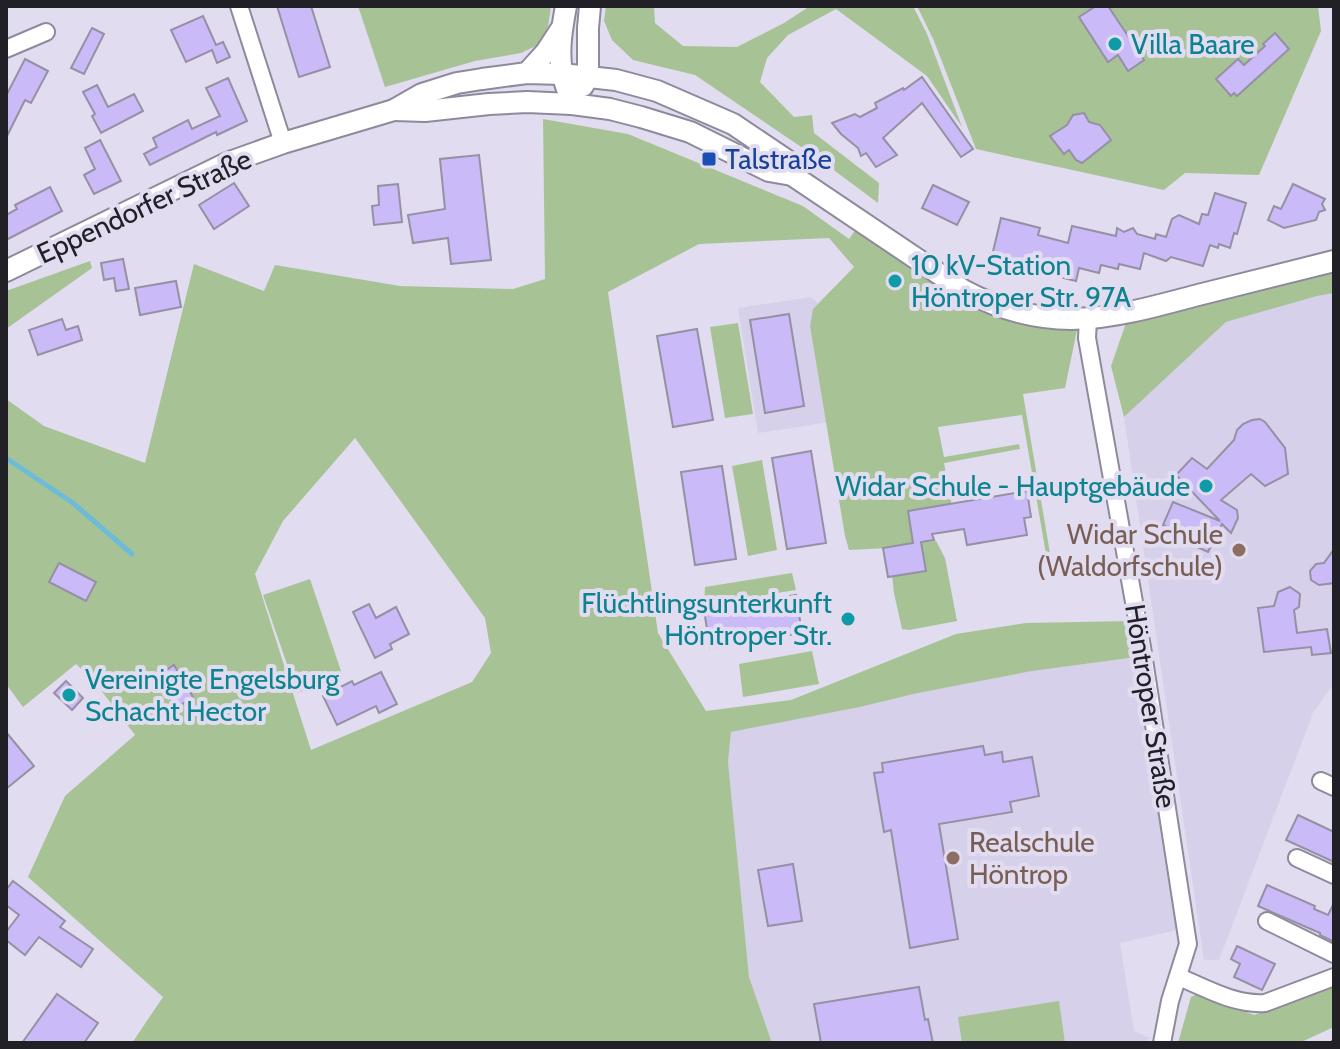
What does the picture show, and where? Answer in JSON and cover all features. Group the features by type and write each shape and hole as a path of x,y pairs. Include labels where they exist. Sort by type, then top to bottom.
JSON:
{"street":[{"path":"239,6 283,143 394,110 422,94 457,83 527,73 562,74 616,80 657,91 733,124 788,161 792,175"},
{"path":"572,104 588,77 590,6"},
{"path":"564,16 562,74 572,104"},
{"path":"527,73 546,52 564,16"},
{"path":"6,49 46,32"},
{"path":"394,110 425,111 489,104 572,104 631,114 690,132 769,171 792,175 963,290 1036,316 1088,319 1129,313 1334,261"},
{"name":"Eppendorfer Straße","path":"6,271 217,167 283,143"},
{"name":"Höntroper Straße","path":"1088,319 1087,338 1123,534 1186,924 1188,944 1170,1001 1162,1043"},
{"path":"1297,858 1334,875"},
{"path":"1267,921 1334,954"},
{"path":"1179,977 1229,998 1253,1004 1265,1003 1334,977"}],"shaded area":[{"name":"Widar Schule (Waldorfschule)","path":"1334,293 1334,683 1313,713 1219,960 1204,960 1124,417 1226,322"},
{"path":"811,297 820,305 882,414 758,433 738,308"},
{"name":"Realschule Höntrop","path":"1137,657 1177,930 1120,943 1134,1031 1150,1038 1142,1043 772,1043 749,978 728,762 731,732 1032,671"}],"green space":[{"path":"358,6 551,6 548,27 540,44 521,53 475,61 385,87"},
{"path":"606,6 654,6 655,23 683,46 737,47 810,6 913,6 927,34 962,127 927,76 836,9 788,35 767,58 760,82 794,117 812,115 814,133 879,183 878,203 695,75 633,60 612,40 604,21"},
{"path":"917,6 1318,6 1321,31 1259,175 1185,173 1164,190 976,149"},
{"path":"543,119 628,134 803,206 849,239 858,226 973,306 1016,323 1077,330 1065,388 1023,394 1054,577 1050,577 1022,415 938,427 944,457 1019,444 1020,449 944,463 954,517 913,543 936,541 945,558 957,621 909,630 902,629 889,548 849,550 845,536 810,326 813,309 854,267 829,238 699,244 608,292 658,633 706,711 791,700 956,634 1026,623 1131,621 1137,657 1032,671 731,732 728,762 749,977 772,1043 132,1043 163,997 28,877 65,796 135,735 94,681 76,664 23,707 6,684 6,399 44,426 145,463 194,264 264,291 275,265 400,286 513,289 545,279","holes":["355,438 485,618 491,653 472,682 311,750 255,574 283,521"]},
{"path":"90,261 92,268 6,329 6,291"},
{"path":"1334,272 1334,293 1226,322 1124,417 1111,366 1127,320"},
{"path":"738,323 753,414 725,418 710,327"},
{"path":"762,460 777,550 748,556 732,466"},
{"path":"792,573 796,590 704,605 705,587"},
{"path":"310,579 343,677 297,693 263,595"},
{"path":"812,651 819,684 743,697 739,664"},
{"path":"1334,986 1334,1027 1299,1043 1178,1043 1191,997 1200,993 1254,1015"},
{"path":"1059,1001 1065,1043 962,1043 958,1017"}],"building":[{"path":"277,6 311,6 330,67 299,77"},
{"name":"Villa Baare","path":"1096,6 1108,6 1144,60 1128,71 1118,55 1108,62 1079,17"},
{"path":"203,16 216,45 223,42 230,57 217,63 212,50 186,62 171,30"},
{"path":"92,28 104,34 84,74 71,68"},
{"path":"1275,33 1289,49 1237,96 1234,93 1231,96 1216,79 1238,59 1244,65"},
{"path":"25,59 48,71 31,103 25,100 6,138 6,96"},
{"path":"922,77 973,149 961,157 922,103 883,138 897,155 876,167 866,153 861,156 858,148 832,123 855,114 860,117 877,108 875,103 904,90"},
{"path":"228,78 247,121 217,135 216,132 150,165 144,154 157,147 153,138 188,120 192,129 220,116 206,88"},
{"path":"97,85 108,107 134,94 143,111 101,133 83,92"},
{"path":"1084,113 1089,122 1100,125 1111,140 1082,163 1069,150 1064,154 1050,136 1067,125 1073,115"},
{"path":"100,140 121,181 94,194 84,175 95,169 85,148"},
{"path":"479,155 491,260 451,264 448,238 413,243 408,215 445,209 440,159"},
{"path":"234,183 249,206 214,229 199,205"},
{"path":"398,184 402,222 374,225 372,206 379,205 378,186"},
{"path":"1293,184 1325,199 1322,204 1325,210 1319,212 1316,220 1284,228 1268,220 1274,206 1281,209"},
{"path":"933,185 969,202 957,225 922,208"},
{"path":"50,187 62,211 6,240 6,215 17,209 15,205"},
{"path":"1215,193 1246,203 1230,248 1210,245 1203,266 1171,257 1166,261 1144,253 1140,269 1119,264 1118,269 1101,265 1099,273 1079,268 1076,281 991,260 1001,218 1040,228 1038,235 1068,243 1072,226 1116,236 1117,228 1124,232 1133,228 1137,234 1155,239 1156,234 1166,237 1172,219 1179,215 1199,224 1202,214 1208,215"},
{"path":"123,259 129,289 116,291 114,278 104,280 101,263"},
{"path":"176,281 181,307 140,315 135,288"},
{"path":"789,314 804,406 765,413 750,320"},
{"path":"62,319 66,330 78,326 82,340 38,355 29,330"},
{"path":"697,329 713,420 673,427 657,336"},
{"name":"Widar Schule - Hauptgebäude","path":"1260,419 1285,448 1288,474 1265,486 1251,474 1221,500 1237,510 1238,518 1231,533 1222,524 1208,552 1184,541 1186,536 1163,525 1173,502 1220,521 1176,475 1192,458 1207,469 1234,440 1243,424"},
{"path":"811,451 826,543 787,549 772,458"},
{"path":"722,466 736,559 695,565 681,472"},
{"path":"1027,491 1031,517 1024,518 1027,535 967,545 964,529 932,534 934,540 921,542 926,571 888,577 883,548 913,543 908,511"},
{"path":"1334,549 1334,583 1319,585 1311,580 1310,571 1316,564 1324,563"},
{"path":"59,563 96,582 86,601 49,582"},
{"path":"1290,587 1300,594 1299,607 1294,610 1297,633 1327,629 1331,653 1312,655 1311,647 1264,652 1258,608 1274,606 1278,592"},
{"path":"796,595 802,633 710,648 704,610"},
{"path":"369,604 376,618 396,607 409,634 390,644 392,649 375,658 353,612"},
{"path":"174,665 193,697 176,708 156,677"},
{"path":"381,672 397,704 379,713 376,706 337,725 323,696 352,681 354,685"},
{"name":"Vereinigte Engelsburg Schacht Hector","path":"66,681 83,698 72,710 54,693"},
{"path":"6,732 34,766 6,789"},
{"path":"983,746 985,755 1002,752 1003,762 1032,757 1039,796 1010,802 1012,812 939,824 958,939 910,948 891,830 884,832 874,773 883,772 882,763"},
{"path":"1298,815 1334,832 1334,862 1286,840"},
{"path":"793,864 802,921 768,926 758,870"},
{"path":"13,881 65,921 60,927 93,949 81,967 39,937 25,955 6,940 6,932 19,915 6,905 6,890"},
{"path":"1267,885 1328,915 1334,903 1334,942 1258,906"},
{"path":"1237,946 1275,964 1262,990 1234,977 1240,964 1231,959"},
{"path":"919,987 933,1043 821,1043 814,1004"},
{"path":"57,994 98,1023 84,1043 22,1043"}],"waterway":[{"path":"6,458 73,503 132,554"}],"place":[{"name":"Villa Baare","path":"1115,44"},
{"name":"Talstraße","path":"709,159"},
{"name":"10 kV-Station Höntroper Str. 97A","path":"895,281"},
{"name":"Widar Schule - Hauptgebäude","path":"1206,486"},
{"name":"Widar Schule (Waldorfschule)","path":"1239,550"},
{"name":"Flüchtlingsunterkunft Höntroper Str.","path":"848,619"},
{"name":"Vereinigte Engelsburg Schacht Hector","path":"69,695"},
{"name":"Realschule Höntrop","path":"953,858"}]}
